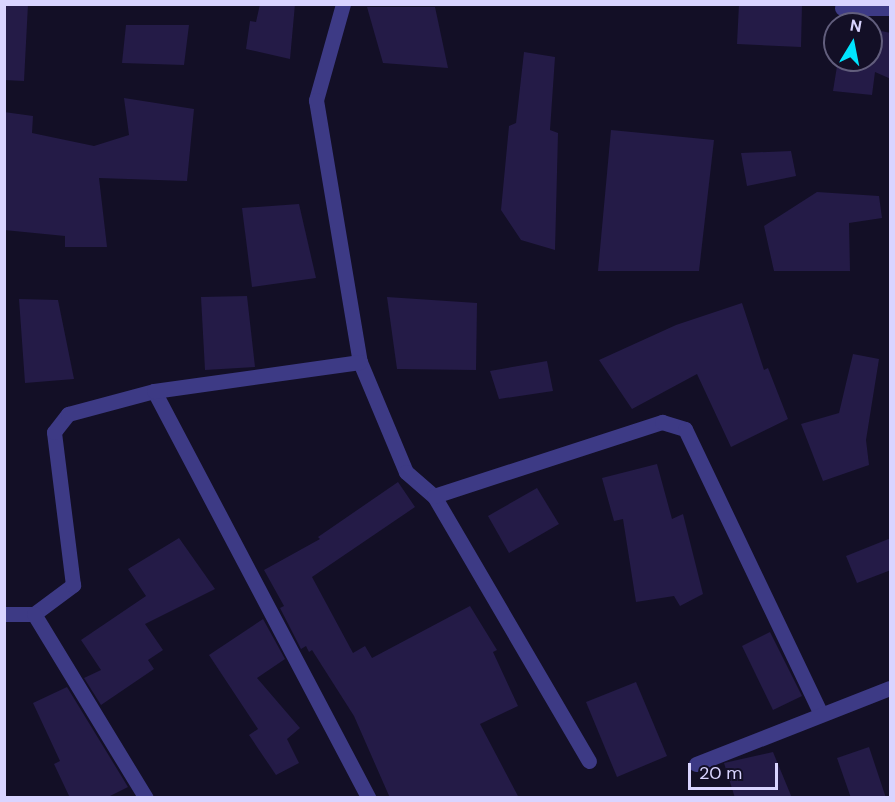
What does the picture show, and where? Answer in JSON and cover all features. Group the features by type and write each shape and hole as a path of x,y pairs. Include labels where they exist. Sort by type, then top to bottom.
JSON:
{"street":[{"path":"343,4 316,100 360,362 406,472 434,496 589,761"},
{"path":"842,8 891,8"},
{"path":"4,615 34,614 73,585 54,432 68,414 154,391 360,362"},
{"path":"154,391 369,798"},
{"path":"434,496 662,422 685,429 821,714"},
{"path":"34,614 146,798"},
{"path":"696,764 891,688"}],"building":[{"path":"4,4 28,4 24,81 4,80"},
{"path":"260,4 295,4 290,59 246,49 250,21 256,22"},
{"path":"739,4 802,4 801,47 737,44"},
{"path":"367,7 435,7 448,68 383,63"},
{"path":"126,25 189,25 184,65 122,63"},
{"path":"883,31 891,33 891,79 875,72 883,72"},
{"path":"524,52 555,57 550,130 558,133 555,250 521,240 501,210 509,126 516,123"},
{"path":"836,72 875,72 872,95 833,91"},
{"path":"124,98 194,109 187,181 99,178 107,247 65,247 65,236 4,230 4,112 33,116 32,133 94,146 129,135"},
{"path":"611,130 714,140 699,271 598,271"},
{"path":"791,151 796,176 747,186 741,153"},
{"path":"817,192 879,196 882,218 849,223 850,271 774,271 764,226"},
{"path":"299,204 316,278 252,287 242,208"},
{"path":"247,296 255,367 205,370 201,297"},
{"path":"387,297 477,303 476,370 397,369"},
{"path":"19,299 58,300 74,379 25,383"},
{"path":"742,303 764,370 768,368 788,419 731,447 697,374 632,409 599,360 676,325"},
{"path":"853,354 879,359 866,440 869,465 823,481 801,424 839,413"},
{"path":"547,361 553,391 499,399 490,371"},
{"path":"657,464 672,519 683,514 703,594 680,606 674,596 636,602 623,519 614,521 602,478"},
{"path":"398,482 415,507 312,577 353,653 365,646 372,658 470,606 497,650 493,652 518,706 480,724 519,798 390,798 354,716 312,650 309,652 306,646 301,649 280,608 284,606 264,570 320,539 318,537"},
{"path":"537,488 559,524 509,553 488,516"},
{"path":"179,538 215,589 145,624 163,650 148,660 154,669 101,705 84,678 101,670 81,640 146,596 128,569"},
{"path":"891,538 891,570 857,583 846,556"},
{"path":"263,619 285,659 257,678 300,728 287,739 299,763 276,775 249,735 258,729 209,655"},
{"path":"770,632 802,696 773,710 742,646"},
{"path":"636,682 667,756 617,777 586,702"},
{"path":"67,687 128,787 106,798 70,798 54,764 60,761 33,703"},
{"path":"869,747 886,798 851,798 837,758"},
{"path":"773,752 792,798 735,798 724,763"}]}
